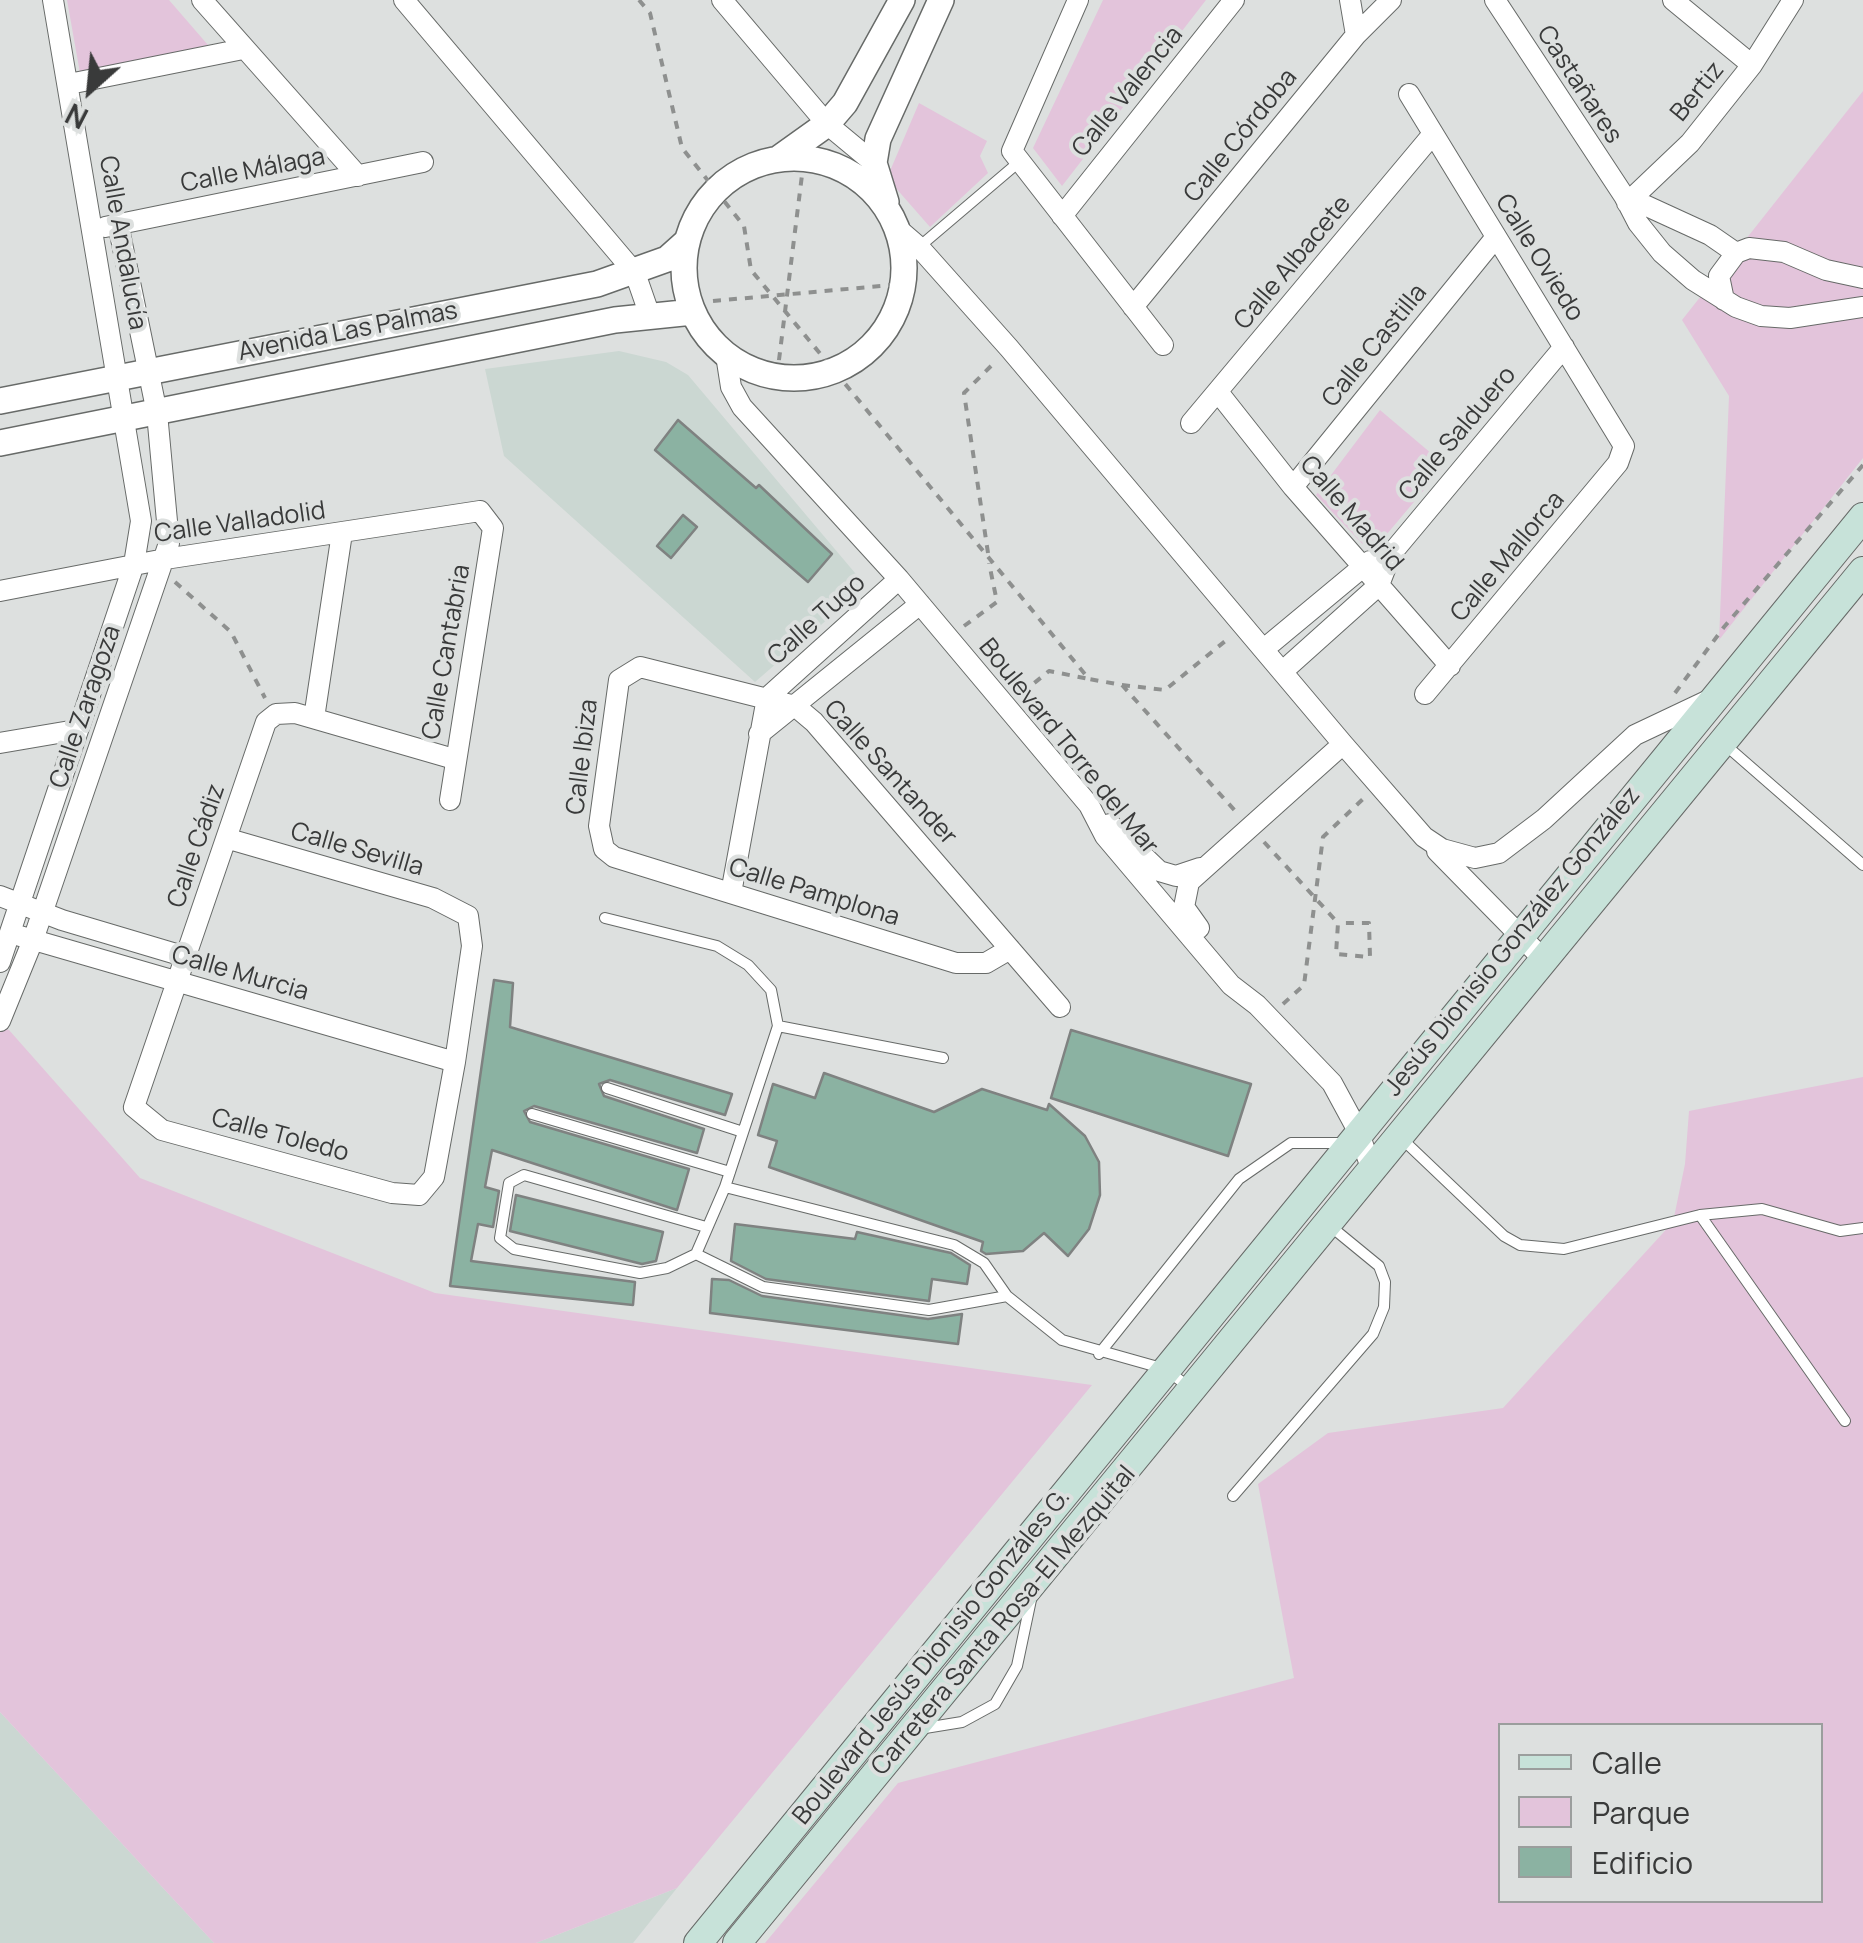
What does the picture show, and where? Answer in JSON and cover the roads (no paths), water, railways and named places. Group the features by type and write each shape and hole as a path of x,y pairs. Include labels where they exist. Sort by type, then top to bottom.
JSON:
{"main road":[{"name":"Jesús Dionisio González González","path":"1165,1369 1863,518"},
{"name":"Jesús Dionisio González González","path":"1194,1391 1863,571"},
{"name":"Boulevard Jesús Dionisio Gonzáles G.","path":"698,1943 1165,1369"},
{"name":"Carretera Santa Rosa-El Mezquital","path":"737,1943 1194,1391"}],"street":[{"name":"Calle Andalucía","path":"53,0 126,419"},
{"path":"202,0 358,176"},
{"path":"404,0 635,274 650,316"},
{"path":"722,0 827,124 874,163"},
{"path":"791,159 827,124 857,86 902,0"},
{"path":"941,0 878,139 874,163 893,220 904,259 903,284 892,320 872,346 817,376 777,376 754,370 726,355 691,307 683,266 686,242 698,212 715,192 747,168 791,159 841,168 868,186 893,220 1010,348 1424,837 1544,960"},
{"path":"1078,0 1015,156 1162,345"},
{"name":"Calle Valencia","path":"1062,216 1234,0"},
{"path":"1350,0 1356,34"},
{"name":"Calle Córdoba","path":"1133,307 1356,34 1392,0"},
{"name":"Castañares","path":"1495,0 1662,254 1724,300"},
{"path":"1674,0 1752,66"},
{"name":"Bertiz","path":"1628,199 1690,143 1752,66 1793,0"},
{"path":"68,84 243,49"},
{"name":"Calle Oviedo","path":"1408,94 1624,450"},
{"name":"Calle Albacete","path":"1191,423 1433,134"},
{"name":"Calle Málaga","path":"94,229 423,162"},
{"path":"1628,199 1736,252"},
{"name":"Calle Andalucía","path":"118,224 158,412"},
{"name":"Calle Castilla","path":"1293,487 1496,237"},
{"name":"Avenida Las Palmas","path":"0,401 635,274 667,259 686,242"},
{"path":"1863,278 1826,270 1784,252 1749,248 1736,252 1719,276 1724,300 1748,312 1774,318 1863,307"},
{"path":"1821,310 1832,292 1826,270"},
{"name":"Avenida Las Palmas","path":"0,443 691,307"},
{"name":"Calle Salduero","path":"1283,671 1380,586 1391,554 1564,346"},
{"name":"Boulevard Torre del Mar","path":"726,355 732,387 742,407 900,579 1089,805 1105,836 1231,985 1263,1011 1332,1083 1353,1137 1372,1170"},
{"name":"Calle Madrid","path":"1218,392 1293,487 1450,666"},
{"name":"Calle Zaragoza","path":"4,1016 162,565 170,530 158,412"},
{"name":"Calle Zaragoza","path":"0,962 134,564 141,522 126,419"},
{"name":"Calle Mallorca","path":"1425,694 1618,463 1624,450"},
{"name":"Calle Valladolid","path":"0,592 134,564 162,565 472,509 486,514"},
{"name":"Calle Cantabria","path":"450,800 494,528 486,514"},
{"path":"342,533 314,718 454,759"},
{"path":"1264,649 1361,565 1391,554"},
{"name":"Calle Tugo","path":"768,698 900,579"},
{"name":"Calle Tugo","path":"759,734 920,604"},
{"path":"832,639 851,660"},
{"name":"Calle Santander","path":"626,673 640,668 795,706 814,722 1060,1006"},
{"name":"Calle Ibiza","path":"604,849 599,826 616,692 626,673"},
{"path":"731,892 768,698"},
{"path":"1424,837 1462,856 1500,853 1544,819 1616,749 1652,724 1713,698"},
{"name":"Calle Cádiz","path":"134,1108 183,956 228,839 261,731 271,717 284,713 314,718"},
{"path":"0,742 76,730"},
{"path":"1263,1011 1184,907 1185,890 1202,868 1343,744"},
{"path":"1089,805 1159,871 1184,875 1202,868"},
{"name":"Calle Sevilla","path":"228,839 433,898 468,916 472,946 455,1062"},
{"name":"Calle Pamplona","path":"604,849 626,862 956,963 986,963 1010,949"},
{"name":"Calle Murcia","path":"0,896 183,956"},
{"name":"Calle Murcia","path":"11,932 455,1062"},
{"name":"Calle Toledo","path":"134,1108 162,1130 392,1193 420,1194 434,1177 455,1062"}],"lane":[{"path":"920,246 1015,156"},
{"path":"1722,742 1863,865"},
{"path":"605,918 716,946 748,965 771,990 778,1026 725,1187 696,1254 667,1268 640,1273 514,1249 500,1238 509,1183 524,1176 706,1227"},
{"path":"778,1026 943,1058"},
{"path":"607,1088 742,1132"},
{"path":"532,1114 730,1172"},
{"path":"1099,1354 1239,1179 1291,1143 1353,1137"},
{"path":"1400,1137 1504,1236 1520,1245 1564,1249 1700,1215 1762,1209 1840,1231 1863,1228"},
{"path":"725,1187 940,1239 984,1263 1007,1296 1062,1340 1099,1354 1165,1369 1194,1391"},
{"path":"1700,1215 1845,1421"},
{"path":"1233,1496 1373,1334 1384,1307 1385,1282 1379,1266 1328,1224"},
{"path":"696,1254 763,1287 929,1310 1007,1296"},
{"path":"913,1730 962,1722 995,1704 1016,1666 1034,1584"}]}
